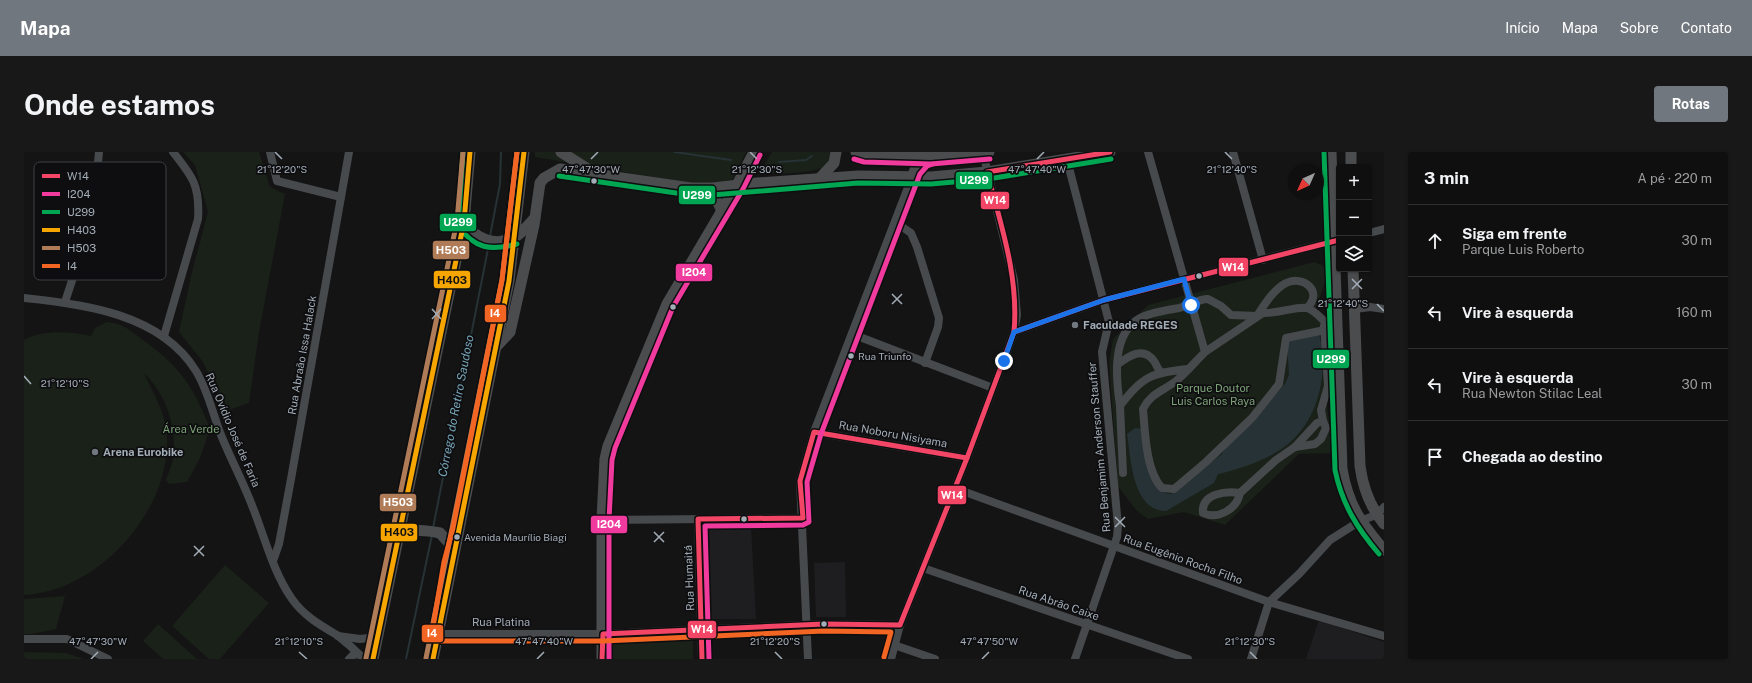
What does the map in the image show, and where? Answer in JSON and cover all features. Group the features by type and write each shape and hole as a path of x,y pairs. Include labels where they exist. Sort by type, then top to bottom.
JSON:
{"main road":[{"path":"373,659 464,222 470,152"},
{"path":"433,659 454,552 463,516 509,281 524,152"},
{"path":"561,152 595,173"},
{"path":"602,659 602,520 605,458 608,446 668,304 722,212 754,152"},
{"path":"820,178 834,163 836,152"},
{"path":"856,152 864,154 931,157 986,152"},
{"path":"691,188 712,188 820,178 858,176 912,177 987,172 1110,152"},
{"path":"1331,152 1337,236"},
{"path":"1351,152 1351,164"},
{"path":"912,177 917,165 931,157"},
{"path":"495,348 510,332 535,218 540,183 544,178 560,169 691,188 707,193 716,198 722,212"},
{"path":"464,222 476,237 496,241 515,237 535,218"},
{"path":"1338,272 1342,469 1345,485 1360,521 1384,550"},
{"path":"1354,272 1360,466 1362,482 1380,511 1384,524"},
{"path":"509,281 518,297"},
{"path":"399,538 411,531 417,530 440,532 449,542 454,552"}],"street":[{"path":"98,162 99,152"},
{"path":"164,336 198,219 199,204 192,175 173,152"},
{"path":"270,152 277,181 341,197"},
{"name":"Rua Abraão Issa Halack","path":"272,561 279,544 349,152"},
{"path":"891,659 900,625 967,458 1014,332 1017,315 1014,280 987,172 986,152"},
{"path":"1148,152 1205,352"},
{"path":"1233,152 1263,260"},
{"name":"Rua Benjamim Anderson Stauffer","path":"1067,160 1109,322 1102,352 1118,526 1114,546 1075,659"},
{"path":"808,659 803,518 800,481 814,432 912,177"},
{"path":"895,222 911,234 918,247 939,318 938,327 925,363"},
{"path":"1372,232 1384,229"},
{"path":"1014,332 1104,300 1336,240"},
{"path":"65,302 72,280"},
{"path":"1307,308 1314,296 1312,288 1302,282 1293,280 1284,284 1276,291 1259,313 1205,352 1175,382 1153,395 1143,409 1150,465 1157,483 1162,488 1169,490 1174,489 1206,462 1252,418 1276,389 1282,376 1286,338 1325,330"},
{"name":"Rua Ovídio José de Faria","path":"24,298 65,302 121,316 164,336 183,355 195,371 205,390 219,430 252,506 272,561 293,600 316,623 338,636 361,656"},
{"path":"1123,473 1118,388 1118,364 1122,338 1130,326 1139,318 1191,305 1203,299 1208,299 1221,306 1231,315 1259,313 1272,314 1311,308 1322,320 1325,330 1328,386 1321,410 1323,422 1326,428 1315,444 1295,447"},
{"path":"1355,309 1384,309"},
{"path":"852,334 993,388"},
{"path":"1118,364 1134,354 1145,355 1154,360 1161,372"},
{"path":"1120,406 1137,386 1147,378 1161,372 1188,369"},
{"path":"1240,493 1276,460 1295,447 1316,423 1323,422"},
{"name":"Rua Noboru Nisiyama","path":"814,432 967,458"},
{"name":"Rua Eugênio Rocha Filho","path":"954,488 1270,602 1384,636"},
{"path":"1251,659 1270,602 1299,574 1330,540 1360,521 1380,511"},
{"path":"602,520 803,518"},
{"name":"Rua Humaitá","path":"698,519 702,659"},
{"name":"Rua Abrão Caixe","path":"923,568 1188,659"},
{"name":"Rua Platina","path":"439,634 603,634 701,628 807,625 900,625"},
{"name":"Rua Ovídio José de Faria","path":"338,636 360,639 378,637"},
{"path":"24,639 67,640 108,659"},
{"path":"894,645 935,659"},
{"path":"349,659 353,655 361,656"}],"shaded area":[{"path":"1319,333 1323,365 1318,396 1313,411 1305,425 1295,437 1283,448 1260,461 1218,474 1214,483 1166,511 1155,509 1146,502 1135,482 1127,434 1135,428 1144,429 1148,468 1151,478 1156,486 1162,491 1171,494 1222,454 1228,443 1254,422 1265,405 1285,384 1289,375 1287,342 1293,338"},
{"path":"706,527 751,527 756,619 708,619"},
{"path":"845,562 846,617 816,617 814,563"},
{"path":"1319,620 1384,642 1384,659 1306,659"}],"green space":[{"path":"183,152 259,152 270,187 285,194 259,332 249,403 226,411 203,362 179,332 191,276 208,212 195,165"},
{"path":"535,152 746,152 732,180 696,184 535,157"},
{"path":"772,152 830,152 830,160 821,168 815,170 782,173 760,172"},
{"name":"Parque Doutor Luis Carlos Raya","path":"1314,262 1322,265 1328,273 1315,312 1325,330 1318,332 1333,453 1299,454 1225,525 1184,512 1148,519 1136,510 1118,486 1109,363 1113,339 1148,305"},
{"name":"Arena Eurobike","path":"107,322 121,325 128,329 153,347 174,367 190,387 204,413 210,429 200,458 187,482 169,484 166,480 174,453 171,420 168,410 158,390 144,373 162,412 167,438 165,466 156,493 142,519 124,543 102,564 78,580 51,590 24,595 24,340 40,334 57,332 91,336 95,328"},
{"path":"225,565 269,603 220,659 209,659 172,626"},
{"path":"65,596 56,629 24,634 24,599"},
{"path":"158,624 197,659 163,659 143,641"},
{"path":"693,636 693,659 612,659 611,638"},
{"path":"24,652 66,653 84,659 24,659"}],"waterway":[{"name":"Córrego do Retiro Saudoso","path":"490,236 500,184 501,152"},
{"path":"674,152 731,160"},
{"path":"779,162 806,160 812,156"},
{"name":"Córrego do Retiro Saudoso","path":"433,528 489,244"},
{"name":"Córrego do Retiro Saudoso","path":"406,659 432,535"}],"transit line":[{"name":"U299","path":"463,152 458,226 464,234 477,244 491,247 517,244"},
{"name":"H503","path":"366,658 457,221 463,152"},
{"name":"H403","path":"373,659 464,222 470,152"},
{"name":"H503","path":"426,658 502,280 517,152"},
{"name":"I4","path":"517,152 502,280 453,528 444,562 432,633 433,638 439,641 603,641 824,631 891,632 884,657"},
{"name":"H403","path":"433,659 509,281 524,152"},
{"name":"W14","path":"602,659 603,634 824,624 900,625 967,458 1014,332 1014,291 1008,251 987,172 1110,152"},
{"name":"U299","path":"1324,152 1335,470 1342,494 1351,515 1379,554"},
{"name":"I204","path":"609,659 609,520 612,460 615,448 673,307 743,189 760,155"},
{"name":"I204","path":"854,159 864,162 931,164 990,159"},
{"name":"U299","path":"559,176 690,195 712,195 858,183 931,184 988,179 1111,159"},
{"name":"I204","path":"709,659 705,526 803,525 809,522 807,482 821,434 920,174 927,166 933,164"},
{"name":"W14","path":"1014,332 1104,300 1336,241"},
{"name":"W14","path":"702,659 698,519 803,518 800,481 814,432 967,458"}],"place":[{"name":"Faculdade REGES","path":"1075,325"},
{"name":"Rua Triunfo","path":"851,356"},
{"name":"Arena Eurobike","path":"95,452"},
{"name":"Avenida Maurílio Biagi","path":"457,537"}],"route":[{"path":"1004,361 1014,332 1104,300 1184,279 1191,305"}],"park label":[{"name":"Área Verde","path":"191,429"}]}
